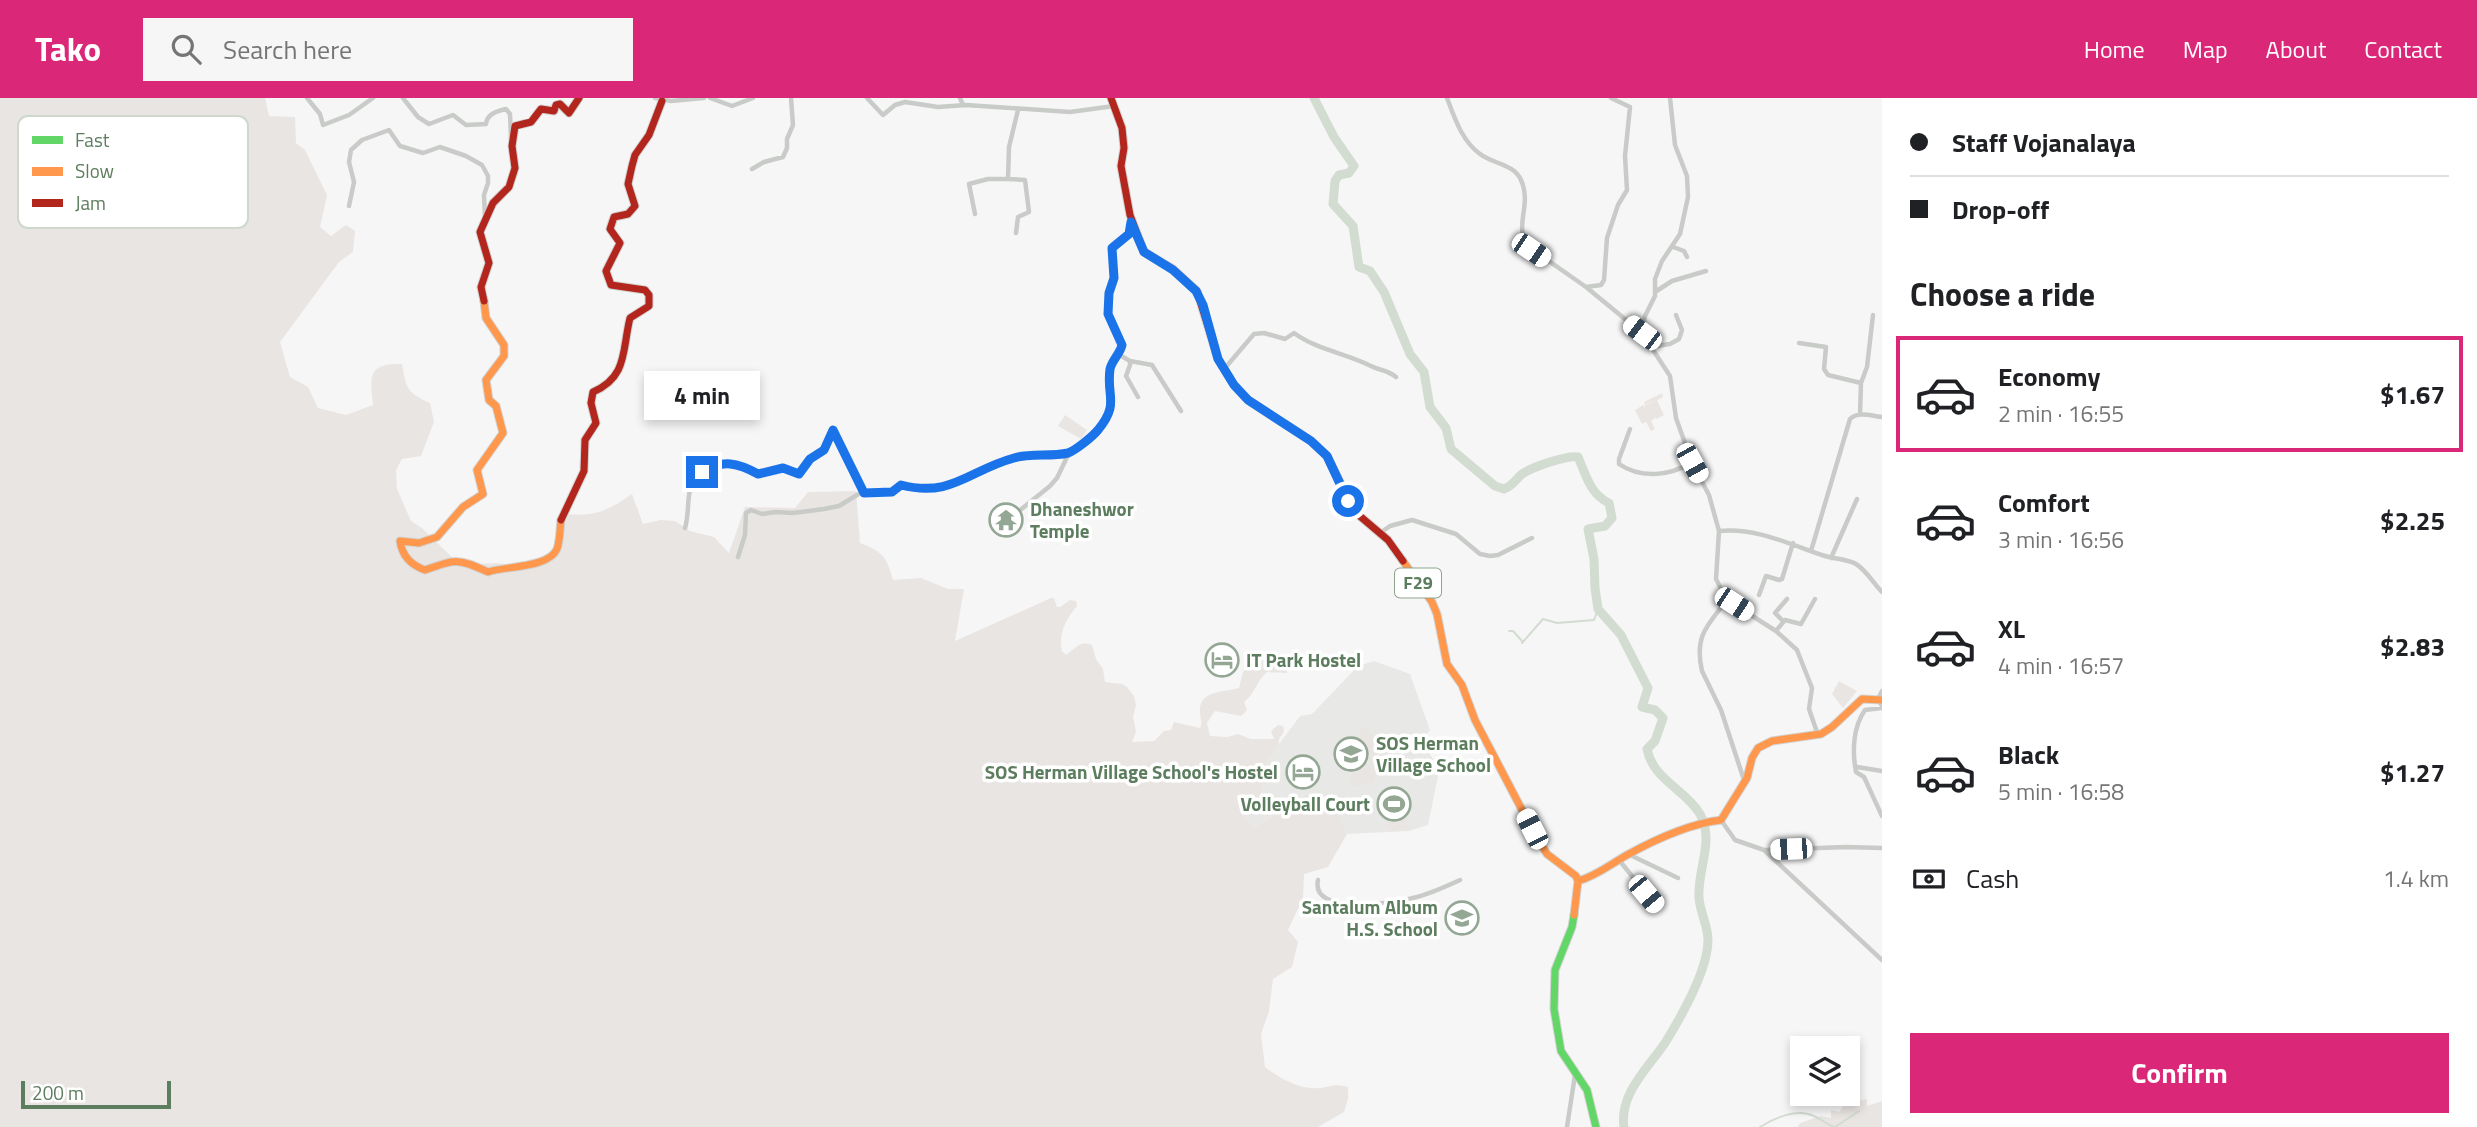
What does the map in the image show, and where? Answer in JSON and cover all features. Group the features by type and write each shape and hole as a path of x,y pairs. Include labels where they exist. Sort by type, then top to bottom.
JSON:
{"street":[{"path":"306,98 320,114 323,125 349,115 373,98"},
{"path":"403,98 418,117 429,124 453,115 466,125 486,124 486,120 495,112 506,109 510,114 515,168 509,187 493,203 480,232 481,247 489,263 481,280 480,291 486,318 504,345 504,356 486,380 489,401 496,406 503,433 477,470 483,494 461,508 447,529 434,540 418,544 400,541 402,552 425,570 456,560 467,561 488,572 503,567 532,566 553,554 557,548 561,516 584,471 585,440 596,423 591,402 593,392 604,389 619,374 630,318 649,306 649,295 645,290 611,285 605,271 620,243 610,229 614,217 628,214 635,206 628,184 632,166 635,155 649,135 659,99 704,98"},
{"path":"512,146 515,126 531,122 540,108 554,111 556,105 560,104 569,113 579,98"},
{"path":"710,98 732,106 753,98"},
{"path":"752,169 764,162 783,157 787,148 786,139 793,125 791,98"},
{"path":"867,98 883,115 895,105 905,102 938,107 963,105 1070,112 1112,102"},
{"path":"960,98 963,105"},
{"path":"1447,98 1469,145 1482,156 1508,167 1520,177 1527,196 1522,226 1526,244 1586,287 1642,333 1670,376 1676,418 1692,463 1709,495 1719,531 1716,579 1727,600 1793,645 1800,656 1813,692 1808,709 1818,735"},
{"path":"1586,287 1601,285 1604,280 1607,238 1618,205 1627,190 1625,156 1630,107 1611,98"},
{"path":"1656,292 1654,279 1680,234 1688,187 1687,176 1675,145 1670,98"},
{"name":"F29","path":"1112,102 1122,128 1121,166 1131,222 1144,252 1173,270 1196,291 1203,305 1218,359 1234,385 1248,400 1311,441 1327,456 1355,512 1388,540 1432,602 1447,664 1462,685 1475,720 1532,829 1547,854 1574,873 1578,881"},
{"path":"1008,179 1009,147 1018,110"},
{"path":"349,206 354,182 349,162 351,150 362,140 389,130 400,146 423,153 440,147 482,165 488,176 484,195 485,218"},
{"path":"975,214 970,184 988,178 1025,180 1028,212 1018,217 1016,233"},
{"path":"1018,511 1050,486 1069,453 1096,432 1111,411 1111,368 1122,345 1108,308 1114,278 1112,248 1129,234 1131,222"},
{"path":"1673,247 1684,251 1687,257"},
{"path":"1642,333 1645,316 1656,292 1672,281 1706,271"},
{"path":"1651,347 1670,344 1679,339 1682,330 1676,314"},
{"path":"1860,414 1861,383 1867,367 1872,314"},
{"path":"1225,368 1254,334 1264,333 1285,339 1294,333 1309,344 1343,353 1364,361 1373,368 1387,370 1396,377"},
{"path":"1799,343 1826,347 1825,372 1861,383"},
{"path":"1118,354 1152,365 1181,411"},
{"path":"1130,360 1126,376 1138,397"},
{"path":"1811,551 1850,419 1860,414 1882,417"},
{"path":"1630,429 1619,459 1622,467 1639,474 1672,473 1692,463"},
{"path":"685,528 690,507 690,488 702,472 719,463 727,463 745,466 758,474 783,468 799,474 810,459 824,450 833,430 862,492"},
{"path":"738,557 745,535 748,510 762,514 824,509 839,506 862,492 892,492 901,485 914,488 945,487 987,467 1014,458 1032,454 1069,453"},
{"path":"1831,558 1857,499"},
{"path":"1380,533 1390,526 1412,520 1457,535 1480,554 1490,555 1498,555 1532,538"},
{"path":"1719,531 1752,533 1793,543 1859,566 1882,592"},
{"path":"1759,595 1766,576 1782,579 1793,543"},
{"path":"1787,598 1775,613 1783,621 1797,625 1801,624 1815,599"},
{"path":"1727,600 1703,631 1699,659 1732,740 1745,782"},
{"path":"1776,631 1783,621"},
{"path":"1881,704 1882,691"},
{"path":"1596,1127 1589,1095 1561,1051 1554,1009 1557,964 1572,927 1578,881 1590,878 1628,854 1698,825 1718,820 1745,782 1754,754 1760,747 1785,739 1818,735 1832,728 1847,710 1862,699 1881,704"},
{"path":"1881,704 1869,708 1858,720 1854,744 1856,772 1864,777 1882,816"},
{"path":"1856,767 1882,771"},
{"path":"1718,820 1735,840 1764,850 1882,848"},
{"path":"1764,850 1882,960"},
{"path":"1628,854 1678,878"},
{"path":"1619,860 1658,908"},
{"path":"1318,880 1320,895 1326,900 1370,904 1412,898 1434,892 1460,880"},
{"path":"1567,1127 1575,1075"}],"shaded area":[{"path":"0,98 265,98 269,116 295,117 296,143 305,150 327,195 320,227 331,236 346,225 355,231 353,252 339,262 280,342 290,377 308,387 318,408 346,415 373,405 371,387 373,374 377,369 391,364 402,364 409,389 430,403 434,422 421,456 402,459 396,470 397,489 411,521 422,528 460,565 496,563 532,567 548,562 561,551 562,524 568,514 602,511 632,494 643,524 661,520 675,521 690,531 714,537 729,553 745,507 795,508 808,492 856,491 860,543 882,556 893,580 921,578 948,589 964,589 955,641 1051,598 1054,598 1057,607 1070,600 1076,601 1077,606 1066,621 1062,633 1062,651 1066,655 1081,644 1092,645 1096,659 1103,669 1105,682 1122,684 1134,696 1136,705 1133,717 1136,732 1132,742 1154,741 1164,731 1171,730 1174,722 1200,728 1203,700 1214,693 1239,688 1243,672 1261,654 1269,659 1270,665 1279,665 1287,670 1287,673 1267,672 1264,675 1244,702 1247,710 1241,716 1215,711 1207,723 1210,736 1227,737 1238,734 1251,739 1274,739 1271,731 1278,725 1283,726 1284,732 1279,744 1267,761 1261,796 1242,815 1253,828 1304,795 1329,794 1347,834 1328,867 1304,874 1303,898 1288,930 1298,942 1292,967 1273,979 1269,1011 1261,1034 1265,1067 1283,1079 1312,1088 1336,1085 1348,1087 1344,1112 1318,1127 0,1127"},
{"path":"1662,393 1663,397 1657,400 1664,415 1656,419 1652,412 1655,418 1651,421 1655,429 1651,431 1646,422 1642,424 1635,410 1643,405 1646,411 1644,405 1655,401 1644,402"},
{"path":"1065,415 1087,430 1081,439 1058,426"},
{"name":"SOS Herman Village School","path":"1374,661 1410,674 1430,730 1423,740 1439,771 1428,825 1409,831 1347,834 1328,794 1303,795 1253,828 1241,816 1261,796 1267,761 1279,744 1300,716 1312,714 1358,666"},
{"path":"1839,681 1857,691 1843,708 1832,694"},
{"path":"1361,725 1385,745 1373,783 1352,786 1350,784"},
{"path":"1402,792 1403,816 1388,818 1408,817 1409,830 1388,831 1385,793"},
{"path":"1867,1099 1867,1106 1882,1101 1882,1127 1798,1127 1800,1123 1821,1116 1831,1118 1831,1110 1839,1112 1844,1106 1860,1106 1860,1100"}],"waterway":[{"path":"1314,98 1334,137 1354,166 1349,173 1339,175 1335,181 1333,204 1353,226 1359,267 1370,271 1384,292 1410,354 1424,372 1430,407 1446,428 1451,449 1495,486 1504,489 1533,468 1578,457 1597,495 1609,503 1612,518 1605,526 1588,529 1594,559 1598,609 1621,635 1648,688 1642,707 1655,710 1663,718 1655,741 1647,749 1650,760 1662,777 1694,805 1700,814 1706,834 1699,887 1708,940 1704,966 1693,993 1665,1043 1630,1093 1626,1103 1624,1127"},
{"path":"1522,643 1543,619 1557,623 1594,620 1598,609"},
{"path":"1509,631 1513,631 1522,641"},
{"path":"1835,1127 1859,1111"},
{"path":"1760,1127 1779,1117 1800,1113 1814,1116 1834,1127"}],"traffic: fast":[{"path":"1574,915 1555,970 1554,1009 1561,1051 1587,1090 1596,1127"}],"traffic: slow":[{"path":"484,301 486,318 504,345 504,356 486,380 489,400 496,406 503,433 477,470 483,494 463,507 437,537 419,543 400,541 401,546 408,559 425,570 463,562 488,572 545,560 557,549 561,520"},
{"path":"1403,561 1432,602 1447,664 1462,685 1475,720 1532,829 1547,854 1576,876 1578,881 1574,915"},
{"path":"1578,881 1661,838 1696,825 1721,820 1747,778 1752,758 1758,748 1772,741 1821,734 1862,699 1882,700"}],"traffic: jam":[{"path":"484,301 481,287 489,263 480,232 493,203 509,187 515,168 512,146 515,126 531,122 541,109 554,111 556,105 560,104 569,113 579,98"},
{"path":"1111,98 1122,128 1124,148 1121,166 1130,215 1144,252 1173,269 1197,291 1218,359 1234,385 1248,400 1311,441 1327,456 1355,512 1388,540 1403,561"},
{"path":"561,520 584,471 585,440 596,423 591,403 593,392 612,379 618,370 630,318 649,306 649,295 645,290 611,285 606,271 620,243 610,229 614,217 628,214 635,206 628,184 632,166 635,155 649,135 662,101"}],"place":[{"name":"Dhaneshwor Temple","path":"1006,520"},
{"name":"IT Park Hostel","path":"1222,660"},
{"name":"SOS Herman Village School","path":"1351,754"},
{"name":"SOS Herman Village School's Hostel","path":"1303,772"},
{"name":"Volleyball Court","path":"1394,804"},
{"name":"Santalum Album H.S. School","path":"1462,918"}],"route":[{"path":"702,472 719,463 727,463 745,466 758,474 783,468 799,474 810,459 824,450 833,430 864,493 892,492 901,485 914,488 945,487 987,467 1014,458 1032,454 1069,453 1096,432 1111,411 1111,368 1122,349 1108,314 1109,293 1114,278 1112,248 1129,234 1131,222 1144,252 1188,281 1196,291 1203,305 1218,359 1234,385 1248,400 1311,441 1327,456 1348,501"}]}
